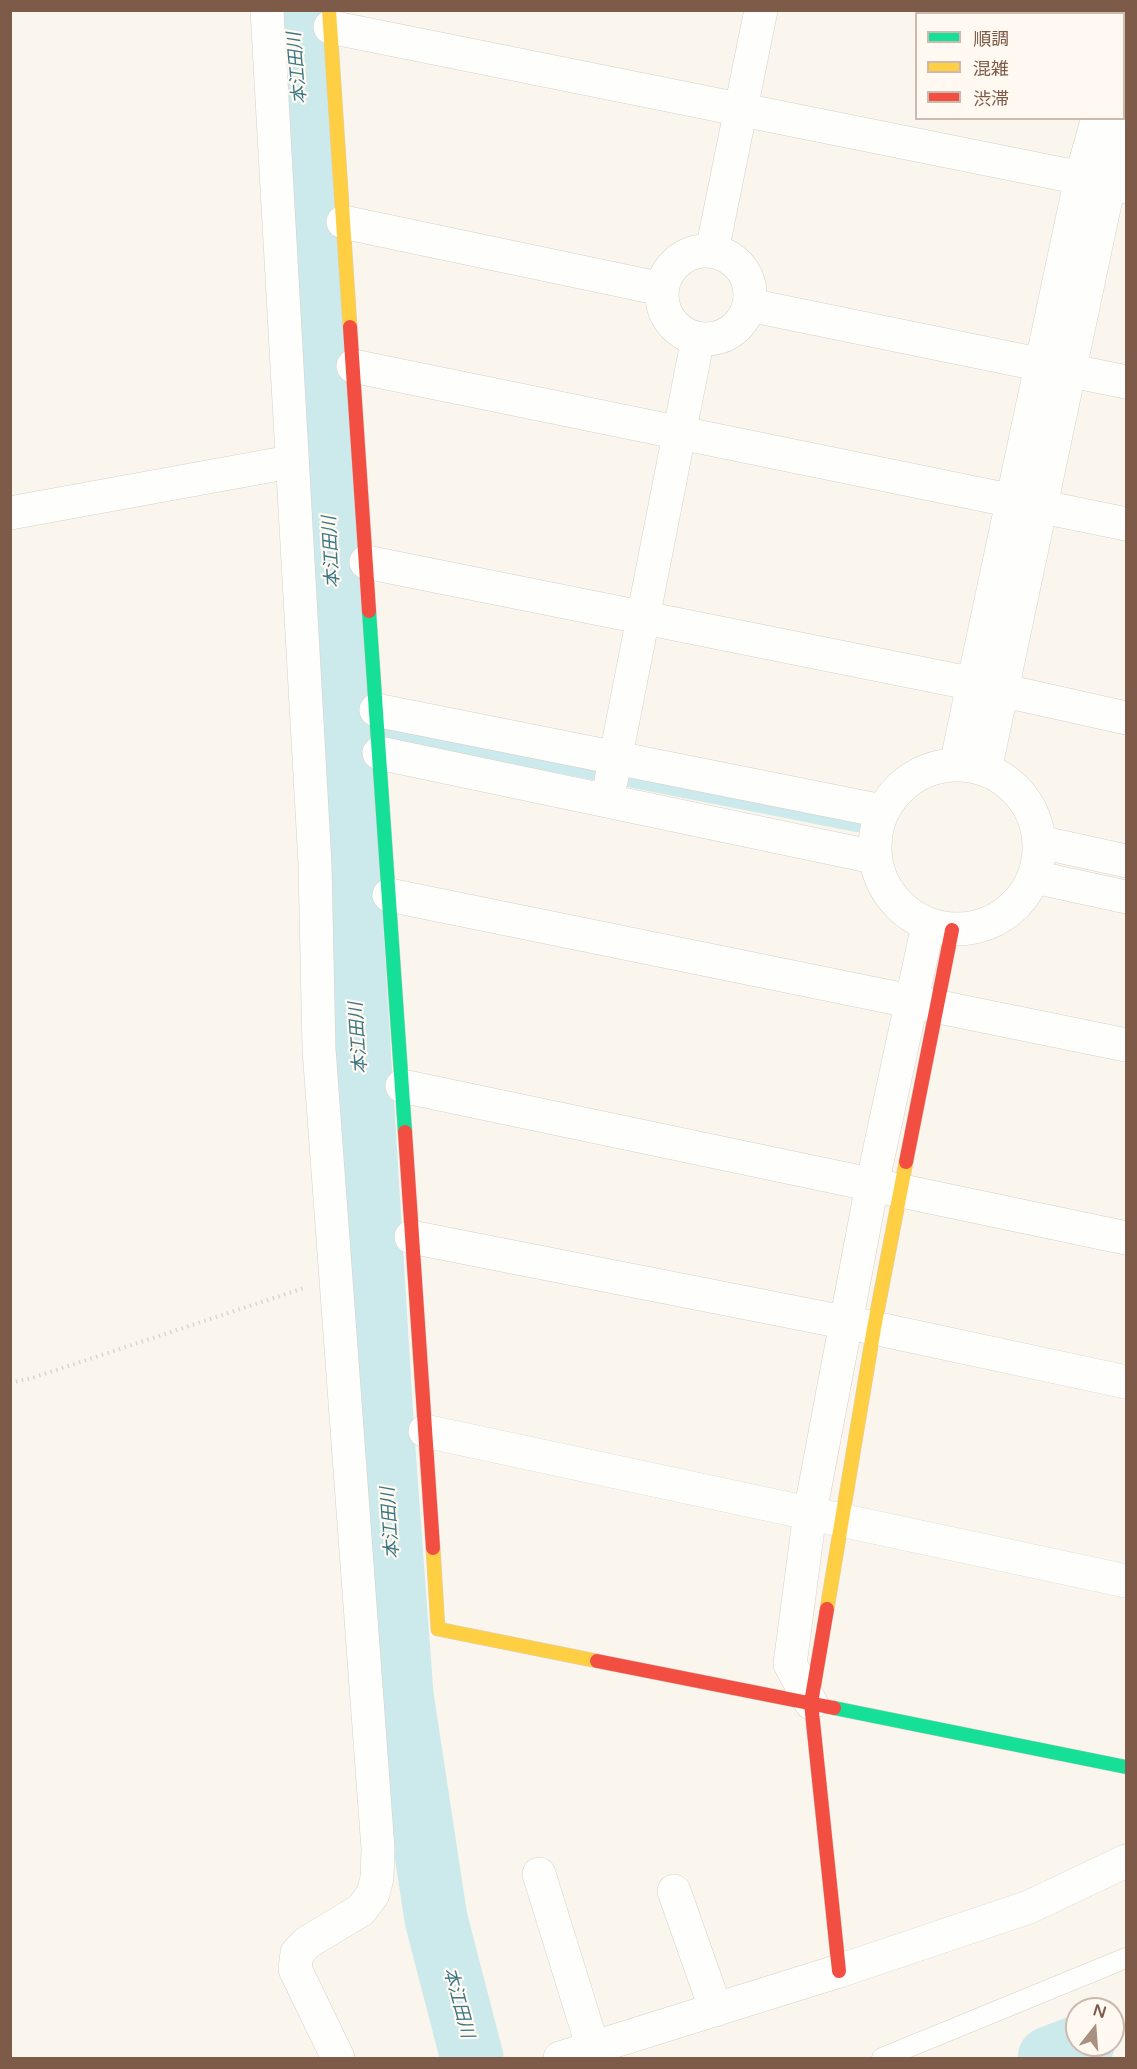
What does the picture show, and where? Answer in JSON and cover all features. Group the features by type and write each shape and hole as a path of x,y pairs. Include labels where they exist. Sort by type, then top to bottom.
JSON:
{"street":[{"path":"267,10 290,462 315,864 319,1049 378,1849 377,1878 373,1894 361,1910 308,1942 297,1953 296,1969 338,2058"},
{"path":"712,251 761,10"},
{"path":"1106,183 741,110 330,19 438,1629 1126,1767"},
{"path":"970,767 1056,368 1106,183 1126,119"},
{"path":"1098,120 1106,183"},
{"path":"343,222 662,289"},
{"path":"712,251 734,261 742,270 750,292 749,305 744,317 735,327 712,338 698,338 685,333 666,315 662,302 662,289 674,264 685,256 712,251"},
{"path":"749,305 1126,382"},
{"path":"611,778 698,338"},
{"path":"353,366 1126,524"},
{"path":"10,513 290,462"},
{"path":"366,562 988,687 1126,718"},
{"path":"376,710 874,856"},
{"path":"379,753 882,811"},
{"path":"970,767 1006,781 1023,798 1035,819 1040,842 1034,878 1021,900 1002,917 978,928 940,928 908,914 892,898 880,879 874,856 875,833 882,811 895,792 913,777 933,768 970,767"},
{"path":"1040,842 1126,861"},
{"path":"1034,878 1126,897"},
{"path":"389,895 1126,1045"},
{"path":"839,1971 811,1703 790,1664 825,1516 886,1188 940,928"},
{"path":"402,1086 1126,1238"},
{"path":"411,1237 861,1326 1126,1382"},
{"path":"425,1431 1126,1581"},
{"path":"560,2058 839,1971 1029,1907 1126,1861"},
{"path":"539,1874 593,2049"},
{"path":"674,1891 716,2010"}],"lane":[{"path":"882,2058 1126,1958"}],"path":[{"path":"10,1383 32,1378 336,1277"}],"waterway":[{"name":"本江田川","path":"293,10 295,57 325,393 342,768 383,1436 402,1695 436,1919 472,2058"},
{"path":"340,725 857,827"},
{"path":"1049,2058 1065,2052"}],"traffic: fast":[{"path":"369,611 405,1132"},
{"path":"834,1708 1126,1767"}],"traffic: slow":[{"path":"329,10 350,327"},
{"path":"827,1609 874,1328 906,1162"},
{"path":"433,1548 438,1629 597,1661"}],"traffic: jam":[{"path":"350,327 369,611"},
{"path":"906,1162 952,930"},
{"path":"405,1132 433,1548"},
{"path":"827,1609 811,1703 839,1971"},
{"path":"597,1661 834,1708"}]}
